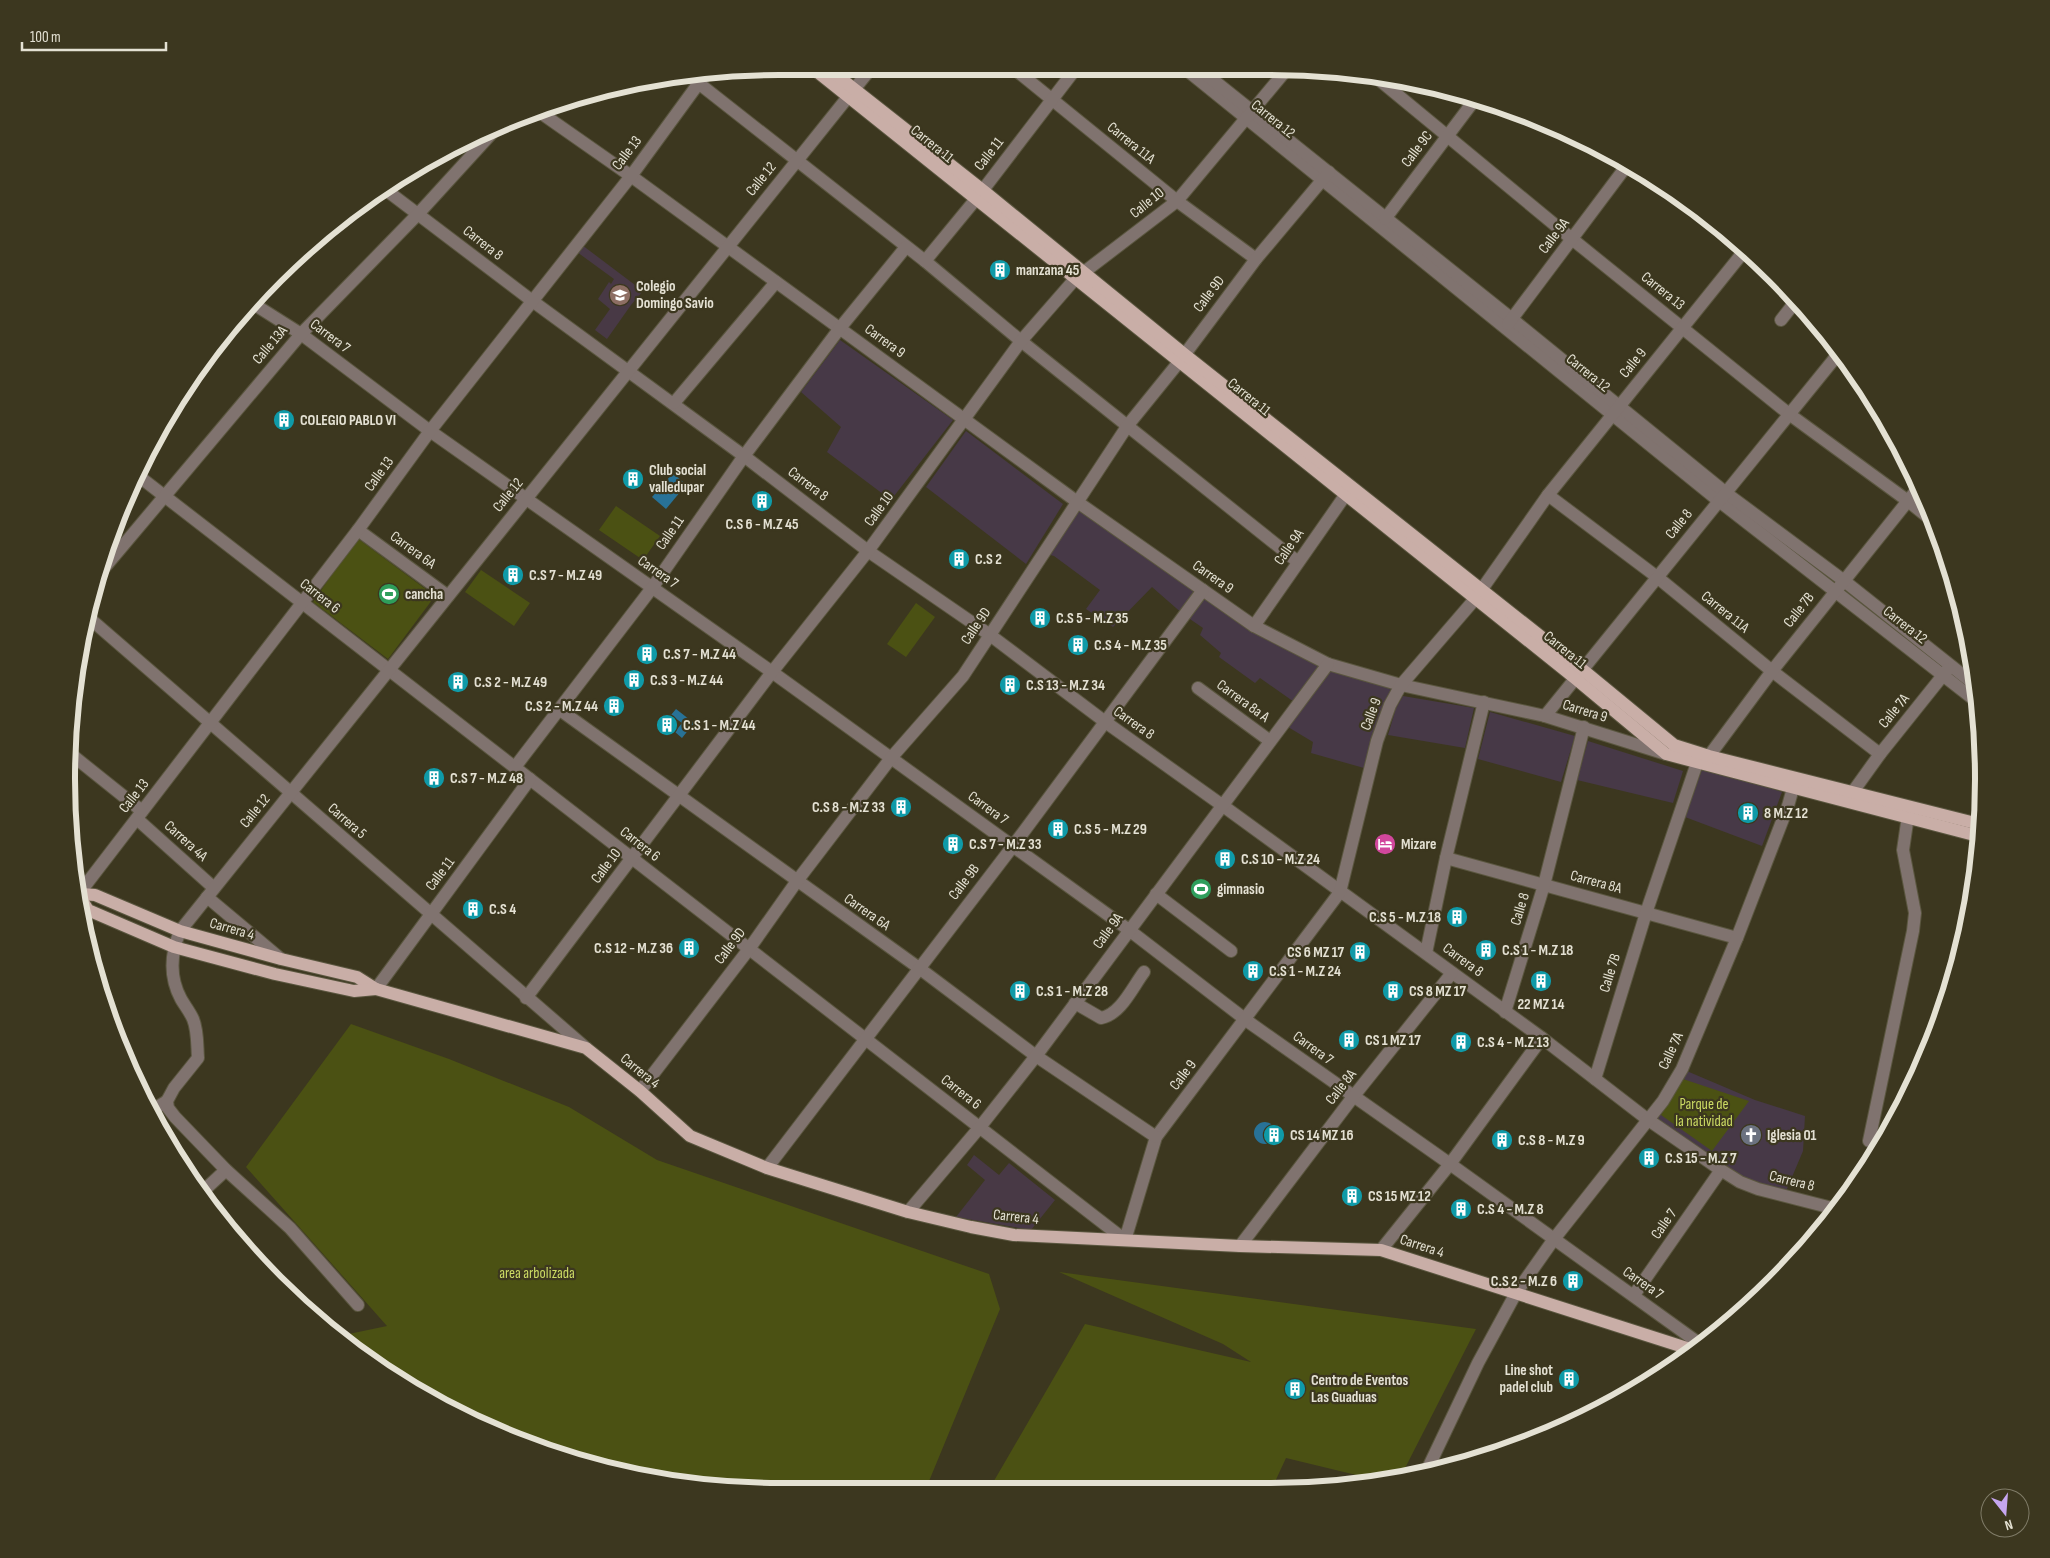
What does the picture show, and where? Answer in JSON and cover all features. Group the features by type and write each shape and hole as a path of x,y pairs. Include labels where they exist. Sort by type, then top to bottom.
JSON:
{"main road":[{"name":"Carrera 11","path":"824,75 851,93 979,194 1670,749"},
{"name":"Carrera 11","path":"834,75 851,93"},
{"name":"Carrera 9","path":"1670,749 1709,756 1849,797 1908,812 1972,834"},
{"name":"Carrera 9","path":"1670,749 1697,763 1793,788 1849,797"},
{"name":"Carrera 9","path":"1908,812 1973,823"},
{"name":"Carrera 4","path":"85,893 180,931 280,959 357,977 376,989 586,1048 640,1090 690,1136 767,1168 908,1212 971,1228 1014,1235 1240,1246 1381,1250 1686,1348"},
{"name":"Carrera 4","path":"88,910 174,947 275,974 354,991 376,989"}],"street":[{"name":"Calle 12","path":"167,1101 174,1088 198,1058 198,1041 193,1020 180,996 172,970 174,947 180,931 865,75"},
{"name":"Carrera 11A","path":"1021,75 1177,201 1256,260"},
{"name":"Calle 11","path":"925,261 1072,75"},
{"name":"Carrera 12","path":"1194,75 1250,115 1509,323 1835,591 1947,670 1968,681"},
{"name":"Carrera 12","path":"1206,75 1250,115"},
{"name":"Calle 10","path":"526,998 772,672 868,551 1021,341 1080,276 1177,201 1282,75"},
{"name":"Calle 13","path":"84,888 358,530 430,431 631,176 697,80"},
{"path":"699,80 796,161 925,261 1021,341 1298,562"},
{"name":"Carrera 13","path":"1386,85 1572,239 1789,414 1922,512"},
{"name":"Calle 9C","path":"1385,219 1471,104"},
{"name":"Carrera 9","path":"544,115 631,176 1076,501 1254,626 1328,664 1401,685 1545,716 1670,749"},
{"name":"Calle 13A","path":"109,562 301,334 419,213 486,140"},
{"name":"Calle 9A","path":"1509,323 1624,170"},
{"name":"Carrera 12","path":"1326,176 1385,219 1509,323"},
{"name":"Calle 9D","path":"640,1090 749,949 797,881 891,758 962,676 1128,425 1256,260 1326,176"},
{"name":"Carrera 8","path":"390,193 532,300 674,403 868,551 990,635 1104,722 1426,953 1648,1119 1720,1170 1740,1182 1758,1189 1830,1208"},
{"name":"Calle 11","path":"515,767 652,588 744,456 840,328 906,247"},
{"name":"Calle 9","path":"1125,1240 1156,1137 1340,892 1378,741 1390,705 1401,685 1478,595 1548,495 1741,255"},
{"path":"674,403 776,282"},
{"path":"1781,320 1792,306"},
{"name":"Carrera 7","path":"258,307 301,334 430,431 772,672 1129,930 1353,1097 1450,1164 1696,1341"},
{"name":"Calle 8","path":"1545,716 1835,358"},
{"name":"Carrera 6","path":"143,479 1125,1240"},
{"name":"Calle 9A","path":"1254,626 1349,491"},
{"name":"Calle 7B","path":"1709,756 1772,671 1914,493"},
{"name":"Carrera 11A","path":"1548,495 1657,577 1772,671 1880,754"},
{"name":"Carrera 12","path":"1722,497 1843,580 1947,670 1970,693"},
{"name":"Carrera 6A","path":"358,530 448,596"},
{"name":"Calle 9B","path":"767,1168 1012,846 1203,590"},
{"name":"Carrera 5","path":"93,622 430,915 586,1048"},
{"name":"Calle 9A","path":"908,1212 980,1127 1036,1056 1328,664"},
{"name":"Calle 7A","path":"1849,797 1880,754 1947,670"},
{"name":"Carrera 8a A","path":"1198,688 1270,741"},
{"path":"1426,953 1446,858 1484,702"},
{"name":"Carrera 6A","path":"560,710 919,968 1036,1056 1156,1137"},
{"name":"Calle 8","path":"1505,1012 1544,885 1584,727"},
{"name":"Carrera 4A","path":"76,758 140,815 211,892 280,959"},
{"name":"Calle 7B","path":"1595,1079 1646,913 1697,763"},
{"name":"Calle 11","path":"376,989 530,780"},
{"name":"Calle 7A","path":"1430,1464 1478,1363 1516,1293 1554,1239 1663,1101 1682,1070 1737,938 1788,806 1793,788"},
{"path":"1869,1140 1913,931 1915,913 1902,850 1908,812"},
{"name":"Carrera 8A","path":"1446,858 1737,938"},
{"path":"1156,894 1231,951"},
{"path":"1075,1003 1100,1018 1110,1016 1144,972"},
{"name":"Calle 8A","path":"1240,1246 1353,1097 1452,973"},
{"path":"1381,1250 1450,1164 1542,1038"},
{"path":"157,1107 167,1101 168,1108 175,1117 226,1170 290,1228 358,1305"},
{"path":"206,1188 226,1170"},
{"name":"Calle 7","path":"1634,1295 1720,1170"}],"shaded area":[{"name":"Colegio Domingo Savio","path":"582,245 643,291 607,339 595,330 610,309 598,299 609,282 611,284 614,279 577,252"},
{"path":"840,340 953,420 891,500 827,452 841,427 801,392"},
{"path":"966,431 1063,504 1026,564 926,487"},
{"path":"1076,501 1251,630 1401,685 1371,770 1311,753 1313,742 1283,724 1297,704 1260,678 1255,683 1219,657 1221,653 1200,635 1203,628 1184,615 1152,587 1113,627 1086,609 1100,590 1054,556 1043,553"},
{"path":"1403,696 1474,708 1465,748 1388,735 1396,708"},
{"path":"1490,712 1575,736 1561,782 1478,759"},
{"path":"1588,741 1683,771 1673,803 1577,780"},
{"path":"1703,767 1782,792 1762,846 1685,817"},
{"path":"1682,1069 1755,1100 1805,1116 1803,1151 1784,1196 1758,1189 1647,1119"},
{"path":"974,1155 999,1175 1009,1163 1055,1200 1031,1230 956,1217 985,1180 967,1165"}],"green space":[{"path":"616,506 660,536 643,560 599,530"},
{"path":"357,538 435,596 388,659 313,602"},
{"path":"481,570 530,603 514,626 465,592"},
{"path":"916,603 935,617 906,657 887,644"},
{"name":"area arbolizada","path":"351,1024 449,1059 569,1107 657,1160 989,1274 1000,1309 928,1483 779,1483 733,1481 687,1477 642,1469 597,1459 553,1446 510,1429 427,1389 350,1338 346,1335 387,1326 246,1167"},
{"name":"Parque de la natividad","path":"1680,1078 1749,1101 1712,1151 1661,1115"},
{"path":"1059,1272 1476,1329 1404,1470 1364,1477 1286,1458 1274,1483 993,1483 1085,1324 1251,1362 1223,1344"}],"water":[{"path":"673,473 683,482 681,491 666,509 652,497"},
{"path":"676,709 694,723 682,738 675,732 682,723 671,715"},
{"path":"1265,1122 1273,1125 1276,1133 1273,1141 1265,1144 1257,1141 1254,1133 1257,1125"}],"place":[{"name":"manzana 45","path":"1000,270"},
{"name":"Colegio Domingo Savio","path":"620,295"},
{"name":"COLEGIO PABLO VI","path":"284,420"},
{"name":"Club social valledupar","path":"633,479"},
{"name":"C.S 6 - M.Z 45","path":"762,501"},
{"name":"C.S 2","path":"959,559"},
{"name":"C.S 7 - M.Z 49","path":"513,575"},
{"name":"cancha","path":"389,594"},
{"name":"C.S 5 - M.Z 35","path":"1040,618"},
{"name":"C.S 4 - M.Z 35","path":"1078,645"},
{"name":"C.S 7 - M.Z 44","path":"647,654"},
{"name":"C.S 3 - M.Z 44","path":"634,680"},
{"name":"C.S 2 - M.Z 49","path":"458,682"},
{"name":"C.S 13 - M.Z 34","path":"1010,685"},
{"name":"C.S 2 - M.Z 44","path":"614,706"},
{"name":"C.S 1 - M.Z 44","path":"667,725"},
{"name":"C.S 7 - M.Z 48","path":"434,778"},
{"name":"C.S 8 - M.Z 33","path":"901,807"},
{"name":"8 M.Z 12","path":"1748,813"},
{"name":"C.S 5 - M.Z 29","path":"1058,829"},
{"name":"C.S 7 - M.Z 33","path":"953,844"},
{"name":"Mizare","path":"1385,844"},
{"name":"C.S 10 - M.Z 24","path":"1225,859"},
{"name":"gimnasio","path":"1201,889"},
{"name":"C.S 4","path":"473,909"},
{"name":"C.S 5 - M.Z 18","path":"1457,917"},
{"name":"C.S 12 - M.Z 36","path":"689,948"},
{"name":"C.S 1 - M.Z 18","path":"1486,950"},
{"name":"CS 6 MZ 17","path":"1360,952"},
{"name":"C.S 1 - M.Z 24","path":"1253,971"},
{"name":"22 MZ 14","path":"1541,981"},
{"name":"C.S 1 - M.Z 28","path":"1020,991"},
{"name":"CS 8 MZ 17","path":"1393,991"},
{"name":"CS 1 MZ 17","path":"1349,1040"},
{"name":"C.S 4 - M.Z 13","path":"1461,1042"},
{"name":"CS 14 MZ 16","path":"1274,1135"},
{"name":"Iglesia 01","path":"1751,1135"},
{"name":"C.S 8 - M.Z 9","path":"1502,1140"},
{"name":"C.S 15 - M.Z 7","path":"1649,1158"},
{"name":"CS 15 MZ 12","path":"1352,1196"},
{"name":"C.S 4 - M.Z 8","path":"1461,1209"},
{"name":"C.S 2 - M.Z 6","path":"1573,1281"},
{"name":"Line shot padel club","path":"1569,1379"},
{"name":"Centro de Eventos Las Guaduas","path":"1295,1389"}]}
